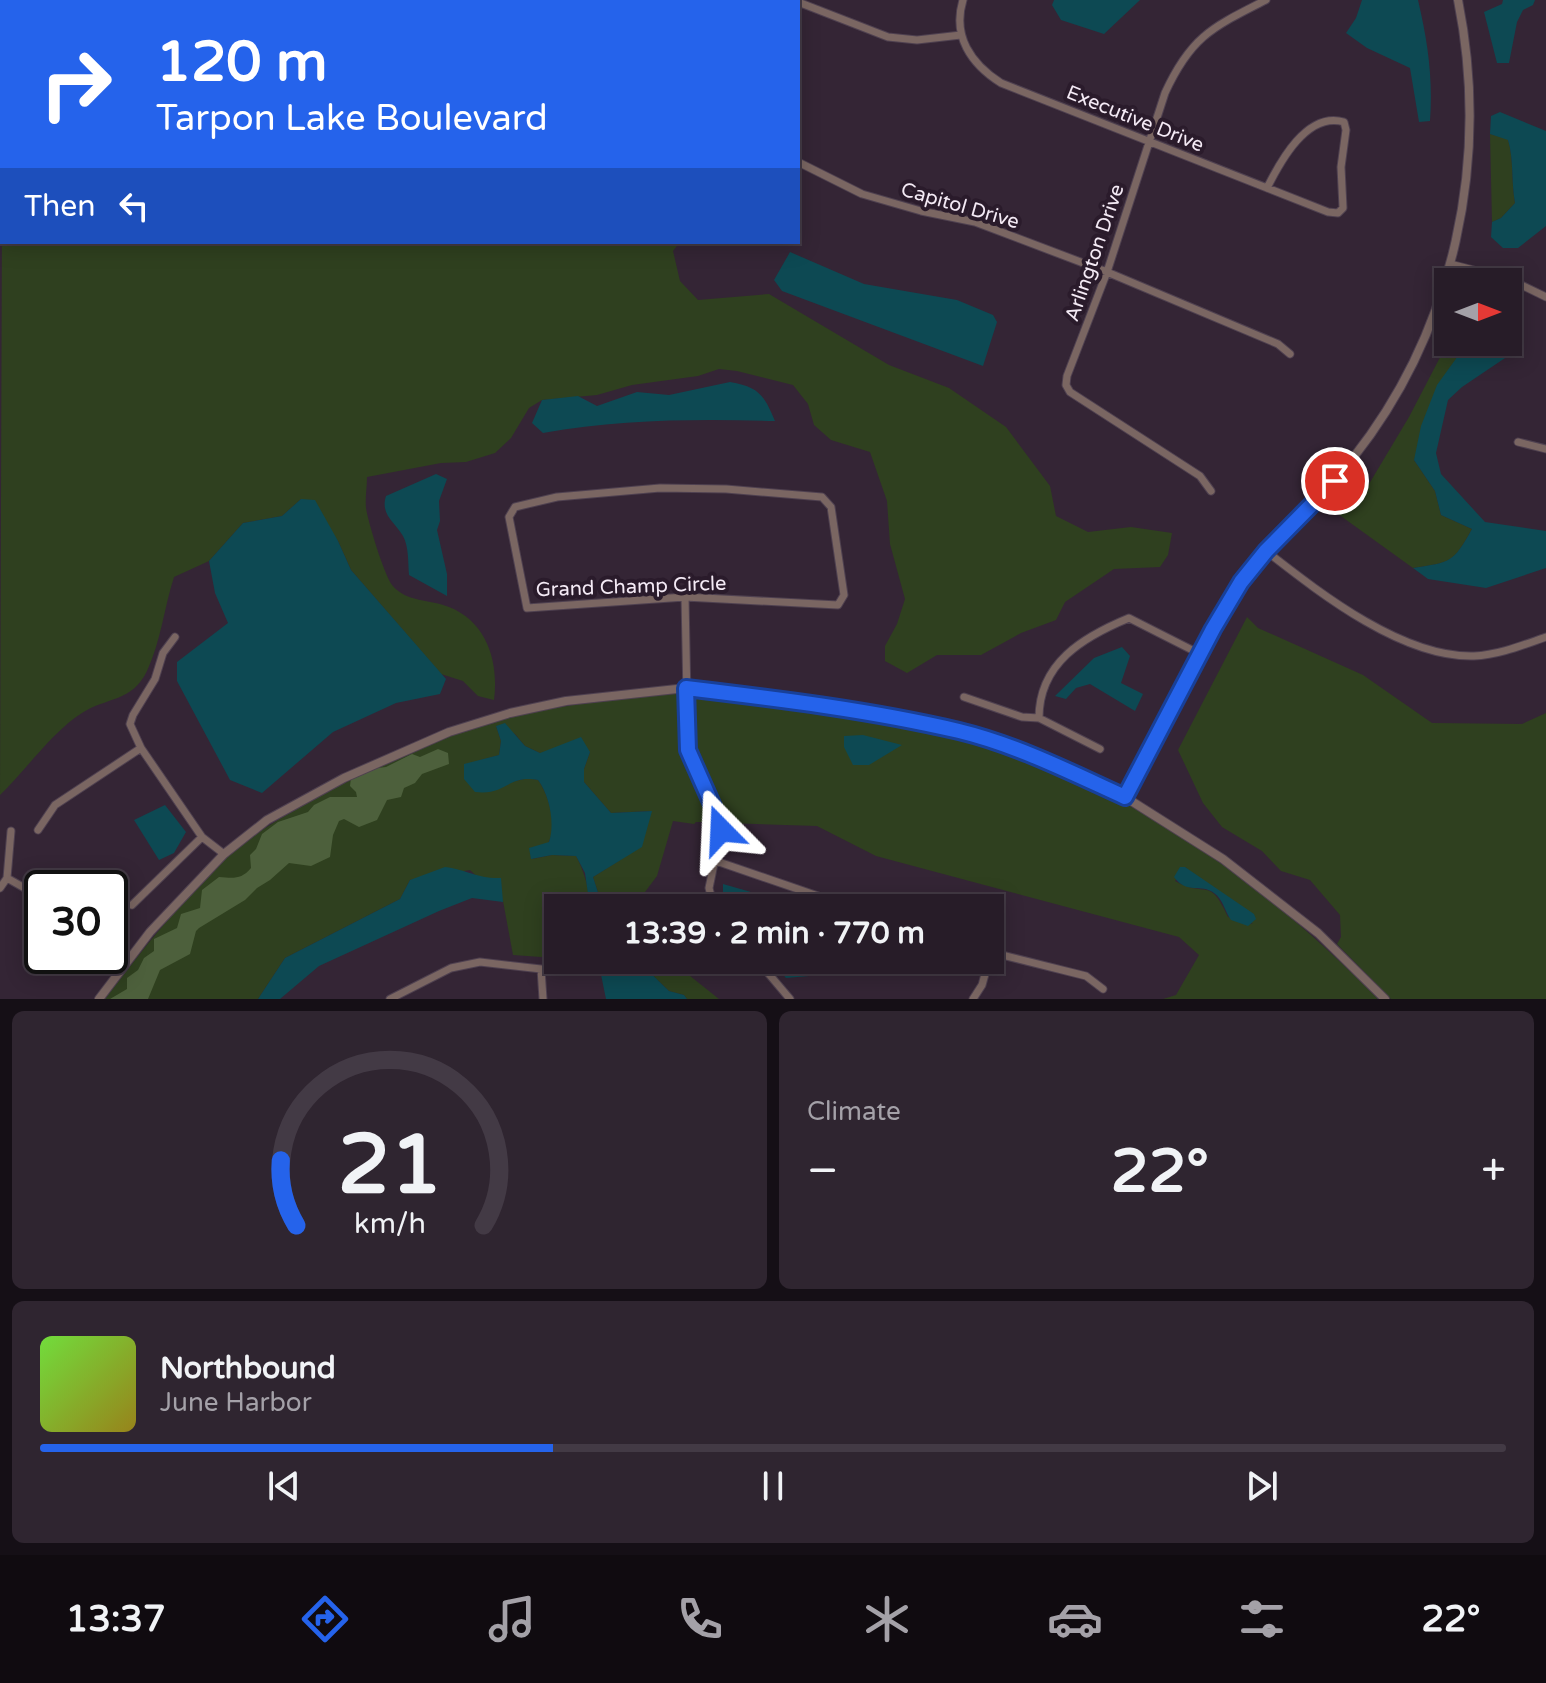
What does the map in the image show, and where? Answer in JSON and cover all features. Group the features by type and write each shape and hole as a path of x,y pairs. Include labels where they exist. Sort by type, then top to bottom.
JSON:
{"street":[{"path":"800,3 888,37 917,40 961,35 959,12 963,0"},
{"name":"Arlington Drive","path":"1211,491 1200,476 1070,392 1066,385 1067,376 1107,272 1165,93 1187,51 1207,32 1266,0"},
{"path":"1125,797 1226,605 1266,551 1335,481 1378,422 1423,341 1450,264 1464,204 1471,131 1469,63 1458,0"},
{"name":"Executive Drive","path":"961,35 978,67 1001,83 1149,143 1328,212 1338,213 1343,208 1341,167 1346,130 1344,122 1338,120 1317,126 1291,146 1267,188"},
{"name":"Capitol Drive","path":"800,163 862,194 975,222 1107,272 1278,344 1290,354"},
{"path":"1450,264 1509,279 1546,297"},
{"path":"1518,442 1546,449"},
{"name":"Grand Champ Circle","path":"660,488 726,489 822,497 831,507 844,595 838,605 685,597 527,608 509,517 515,507 557,497 660,488"},
{"path":"1266,551 1319,592 1385,632 1440,652 1473,656 1546,637"},
{"path":"685,597 688,750 721,830 709,888 710,894"},
{"path":"1039,718 1039,704 1050,672 1066,654 1107,627 1129,618 1200,654"},
{"path":"175,637 163,653 148,692 130,724 141,748 202,837 224,854"},
{"path":"99,999 150,932 224,854 267,820 318,792 449,732 510,713 566,701 686,688 822,704 962,732 1019,751 1125,797 1179,829 1284,905 1318,933 1385,999"},
{"path":"964,697 1022,717 1039,718 1100,749"},
{"path":"38,830 55,805 141,748"},
{"path":"0,888 7,878 11,831"},
{"path":"132,905 202,837"},
{"path":"716,861 812,894"},
{"path":"7,878 24,888"},
{"path":"1004,958 1086,976 1103,989"},
{"path":"390,999 451,968 480,962 541,969 543,999"},
{"path":"769,974 790,999"},
{"path":"973,999 985,974"}],"green space":[{"path":"1490,134 1508,139 1515,203 1501,218 1492,222"},
{"path":"2,244 678,244 673,251 680,281 698,300 769,294 889,365 949,388 1006,427 1050,486 1056,516 1088,532 1131,527 1172,533 1168,555 1160,567 1114,569 1065,602 1056,620 1021,633 981,655 937,655 907,673 885,661 885,646 897,624 905,599 890,544 887,501 870,452 831,440 814,425 808,404 793,385 719,369 698,376 632,385 597,395 542,400 529,408 511,438 495,453 466,462 441,463 367,477 367,515 392,585 412,598 449,607 473,623 488,645 492,658 494,700 478,696 463,681 441,674 351,570 338,541 301,499 282,516 243,523 209,561 174,577 156,648 141,681 126,694 91,708 71,721 0,795"},
{"path":"1441,356 1462,356 1414,460 1435,491 1441,515 1472,529 1450,559 1413,568 1338,514 1363,494"},
{"path":"1247,617 1258,628 1363,675 1432,723 1522,724 1546,713 1546,999 1391,999 1337,944 1341,937 1340,915 1310,880 1281,871 1262,851 1222,827 1203,803 1178,750"},
{"path":"681,693 683,751 714,822 694,824 673,821 657,876 644,894 598,894 593,877 620,860 651,811 611,813 584,782 584,769 590,752 540,753 525,746 515,734 496,726 501,741 499,755 464,765 507,783 528,778 538,780 548,800 552,833 547,845 532,859 552,855 576,856 588,888 588,894 544,894 544,956 513,955 503,901 470,870 410,880 400,899 285,958 258,999 105,999 124,974 128,974 128,969 148,943 211,872 239,847 284,816 366,773 463,732 512,717 596,702"},
{"path":"691,693 937,730 1020,755 1078,779 1187,840 1287,914 1378,999 1163,999 1176,995 1199,955 1179,937 876,856 817,826 725,823 693,749","holes":["1185,867 1253,924 1228,917 1211,892 1175,881"]},
{"path":"438,749 448,753 449,764 422,774 415,783 404,788 401,797 387,800 377,820 359,827 344,819 339,821 333,835 330,857 311,866 289,863 245,900 199,928 190,954 160,970 148,999 110,999 127,989 127,978 154,951 154,939 177,928 181,914 200,908 202,890 219,877 233,878 251,868 250,855 262,834 278,822 308,812 314,805 330,797 357,797 350,786 351,778 370,769 386,767 412,754 420,757"},
{"path":"651,974 688,974 719,999 687,999 684,995 669,991"}],"water":[{"path":"1054,0 1140,0 1104,34 1061,20 1052,5"},
{"path":"1362,0 1418,0 1429,60 1430,121 1419,122 1410,68 1367,48 1346,33 1356,18"},
{"path":"1503,0 1535,0 1533,5 1523,10 1517,22 1509,63 1497,63 1484,12 1502,4"},
{"path":"1500,112 1546,131 1546,226 1518,248 1503,248 1491,237 1492,222 1501,218 1515,203 1508,140 1490,134 1491,116"},
{"path":"790,252 864,284 957,300 993,315 997,322 983,366 782,291 774,280"},
{"path":"1458,356 1508,356 1448,400 1436,453 1441,474 1485,522 1546,531 1546,568 1486,588 1428,579 1413,568 1450,559 1472,529 1441,515 1435,491 1414,460 1421,426 1437,385"},
{"path":"730,382 759,394 775,421 659,421 543,433 532,423 542,400 578,396 597,406 637,392 669,395"},
{"path":"436,474 447,479 439,501 437,530 447,574 447,596 409,575 405,540 385,508 386,496"},
{"path":"301,499 315,500 351,570 446,679 440,694 396,703 333,732 262,793 230,780 177,681 177,662 228,623 215,593 209,561 243,523 282,516"},
{"path":"1122,647 1130,656 1121,683 1143,694 1135,711 1090,684 1076,688 1066,699 1055,696 1094,658"},
{"path":"505,723 525,746 540,753 581,737 590,752 584,769 584,782 611,813 652,811 642,847 593,877 598,894 588,894 585,873 576,856 552,855 531,859 529,848 549,842 552,827 548,802 538,780 520,780 494,791 475,792 464,779 464,764 499,755 501,741 496,726"},
{"path":"863,735 902,745 869,765 853,765 844,747 844,736"},
{"path":"165,805 186,832 174,853 159,860 134,820"},
{"path":"445,867 501,878 503,902 472,898 439,911 319,966 280,999 258,999 285,958 400,899 410,880"},
{"path":"1180,867 1185,867 1254,914 1256,919 1248,926 1231,920 1214,893 1184,886 1174,877"},
{"path":"723,884 758,894 723,894"},
{"path":"601,974 651,974 669,991 684,995 687,999 606,999"},
{"path":"782,974 810,974 809,976 786,978"}],"route":[{"path":"721,830 688,750 686,688 822,704 962,732 1019,751 1125,797 1241,582 1266,551 1335,481"}]}
